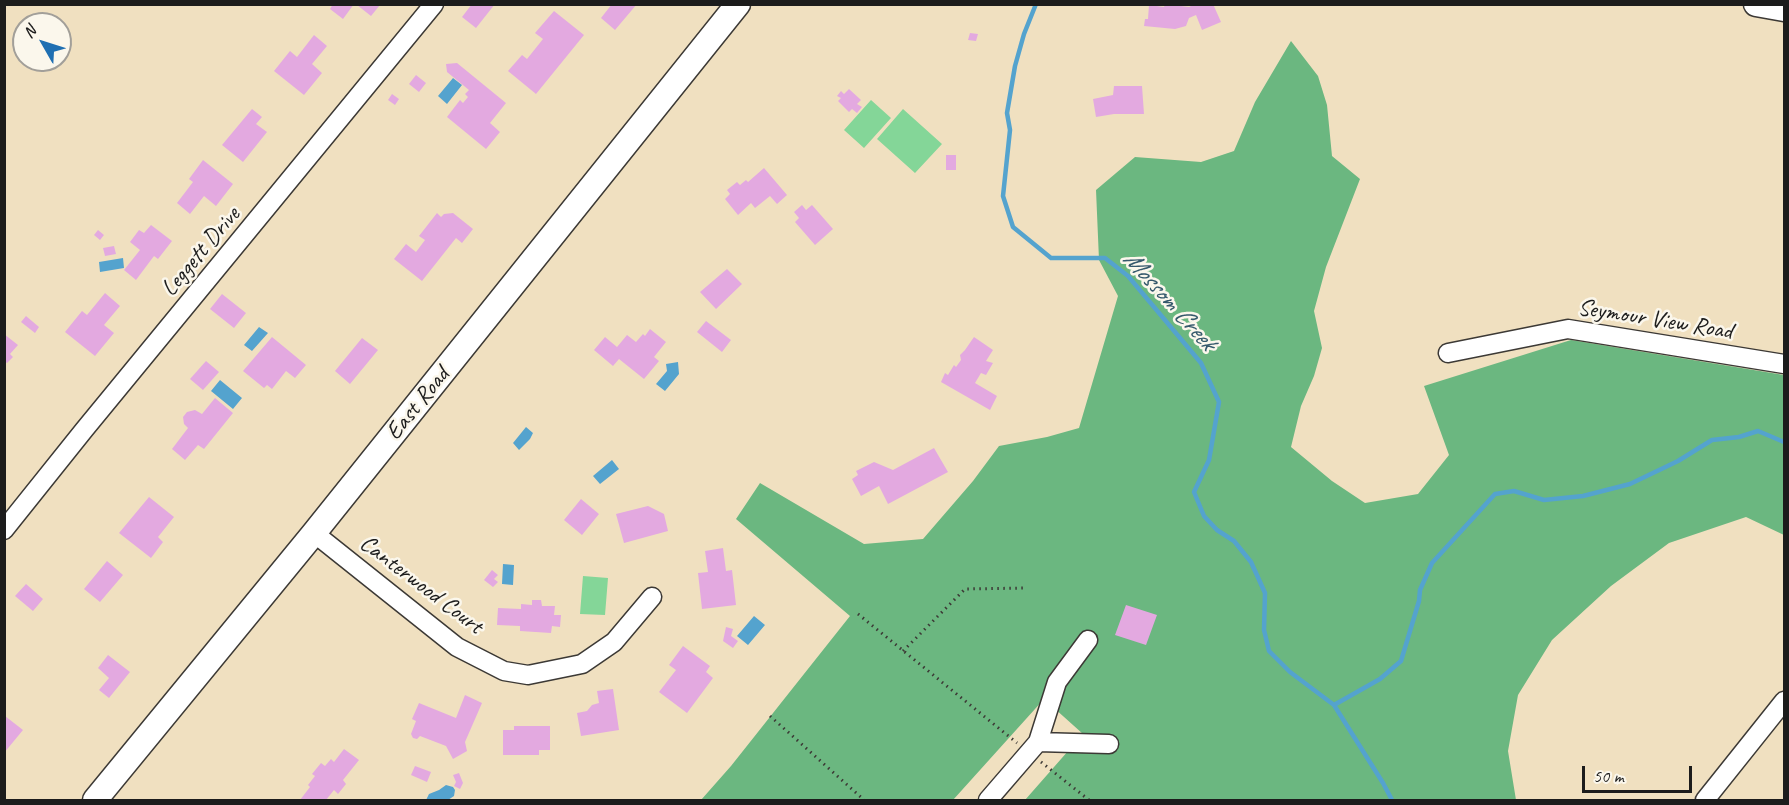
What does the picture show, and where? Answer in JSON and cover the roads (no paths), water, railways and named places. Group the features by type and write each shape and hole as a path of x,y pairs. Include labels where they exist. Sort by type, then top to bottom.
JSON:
{"main road":[{"name":"East Road","path":"95,801 314,533 738,4"},
{"path":"1756,4 1785,9"}],"street":[{"name":"Leggett Drive","path":"4,530 434,4"},
{"name":"Seymour View Road","path":"1448,353 1568,329 1785,364"},
{"name":"Canterwood Court","path":"314,533 457,647 504,671 528,675 582,664 614,642 652,597"},
{"path":"987,801 1034,747 1057,681 1088,640"},
{"path":"1705,801 1785,701"},
{"path":"1034,747 1109,744"}],"water":[{"path":"453,78 462,85 447,104 438,96"},
{"path":"123,258 124,268 100,272 99,262"},
{"path":"259,327 268,333 252,351 244,345"},
{"path":"678,362 679,374 665,391 656,384 667,371 666,364"},
{"path":"220,380 242,398 233,409 211,391"},
{"path":"526,427 533,433 519,450 513,443"},
{"path":"612,460 619,469 600,484 593,476"},
{"path":"503,564 514,565 513,585 502,584"},
{"path":"754,616 765,625 748,645 737,636"},
{"path":"446,785 453,787 454,796 448,800 426,800 429,794"}],"waterway":[{"name":"Mossom Creek","path":"1036,4 1015,66 1007,113 1010,130 1003,196 1013,227 1051,258 1105,258 1128,276 1201,363 1219,402 1209,460 1194,492 1204,516 1217,530 1234,541 1251,562 1265,593 1264,630 1269,651 1290,672 1334,705 1392,800"},
{"path":"1334,705 1380,679 1401,661 1419,601 1420,590 1432,563 1495,494 1514,491 1544,500 1583,496 1630,484 1678,461 1712,440 1739,437 1758,431 1784,442"}]}
